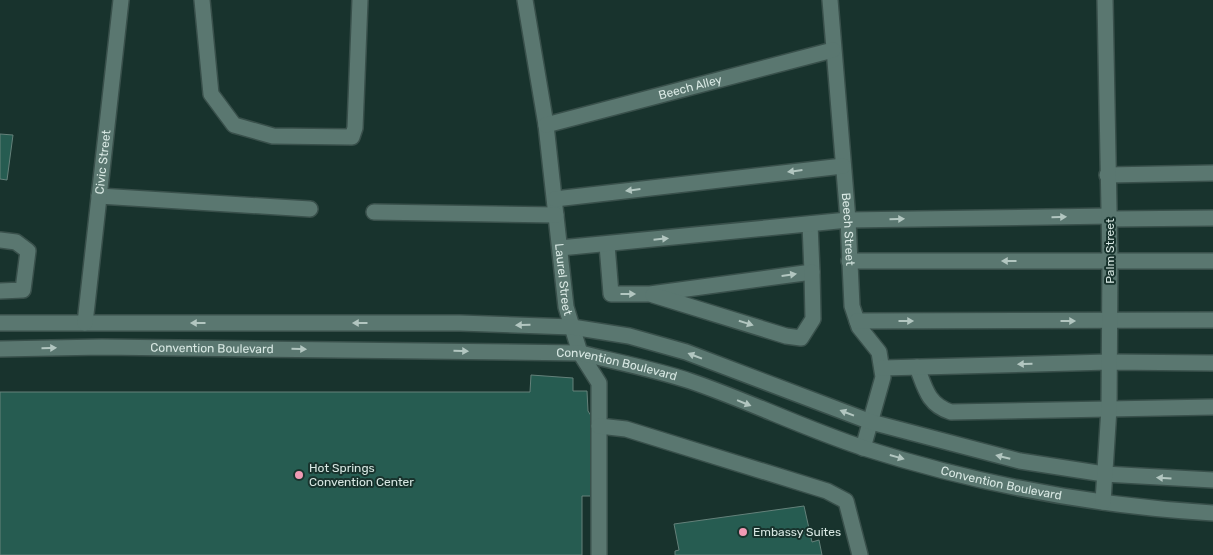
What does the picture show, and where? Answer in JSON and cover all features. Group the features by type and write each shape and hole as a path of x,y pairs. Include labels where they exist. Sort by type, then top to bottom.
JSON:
{"street":[{"name":"Civic Street","path":"85,323 121,0"},
{"path":"202,0 211,94 234,125 273,136 352,137 355,128 360,0"},
{"name":"Laurel Street","path":"525,0 546,125 566,307 580,353 599,383 599,555"},
{"name":"Beech Street","path":"830,0 848,220 852,306 857,321 879,352 883,377 862,448"},
{"name":"Palm Street","path":"1103,502 1109,408 1110,320 1110,218 1107,175 1105,0"},
{"name":"Beech Alley","path":"546,125 833,50"},
{"path":"555,199 843,166"},
{"path":"1107,175 1213,173"},
{"path":"99,196 310,210"},
{"path":"374,212 556,215"},
{"path":"560,248 607,245 848,220 1213,218"},
{"path":"650,294 786,336 800,338 813,319 810,224"},
{"path":"0,240 16,242 28,251 23,290 0,291"},
{"path":"607,245 611,294 650,294 812,272"},
{"path":"849,262 1213,261"},
{"path":"857,321 1213,320"},
{"name":"Convention Boulevard","path":"0,323 460,323 572,327 629,336 686,352 871,422 1020,462 1104,474 1206,480"},
{"name":"Convention Boulevard","path":"0,349 102,347 580,353 632,364 691,381 862,448 955,475 1103,502 1213,513"},
{"path":"882,368 1109,362 1213,363"},
{"path":"917,367 926,390 937,408 951,412 1213,407"},
{"path":"599,426 626,429 828,491 846,501 860,555"},
{"path":"1206,480 1213,473"}],"building":[{"path":"0,134 13,135 7,180 0,179"},
{"name":"Hot Springs Convention Center","path":"531,375 573,378 573,391 587,391 588,411 595,422 596,496 582,496 582,555 0,555 0,392 530,392"},
{"name":"Embassy Suites","path":"804,506 812,542 819,540 822,555 675,555 675,551 679,550 674,524"}],"place":[{"name":"Hot Springs Convention Center","path":"299,475"},
{"name":"Embassy Suites","path":"743,532"}]}
